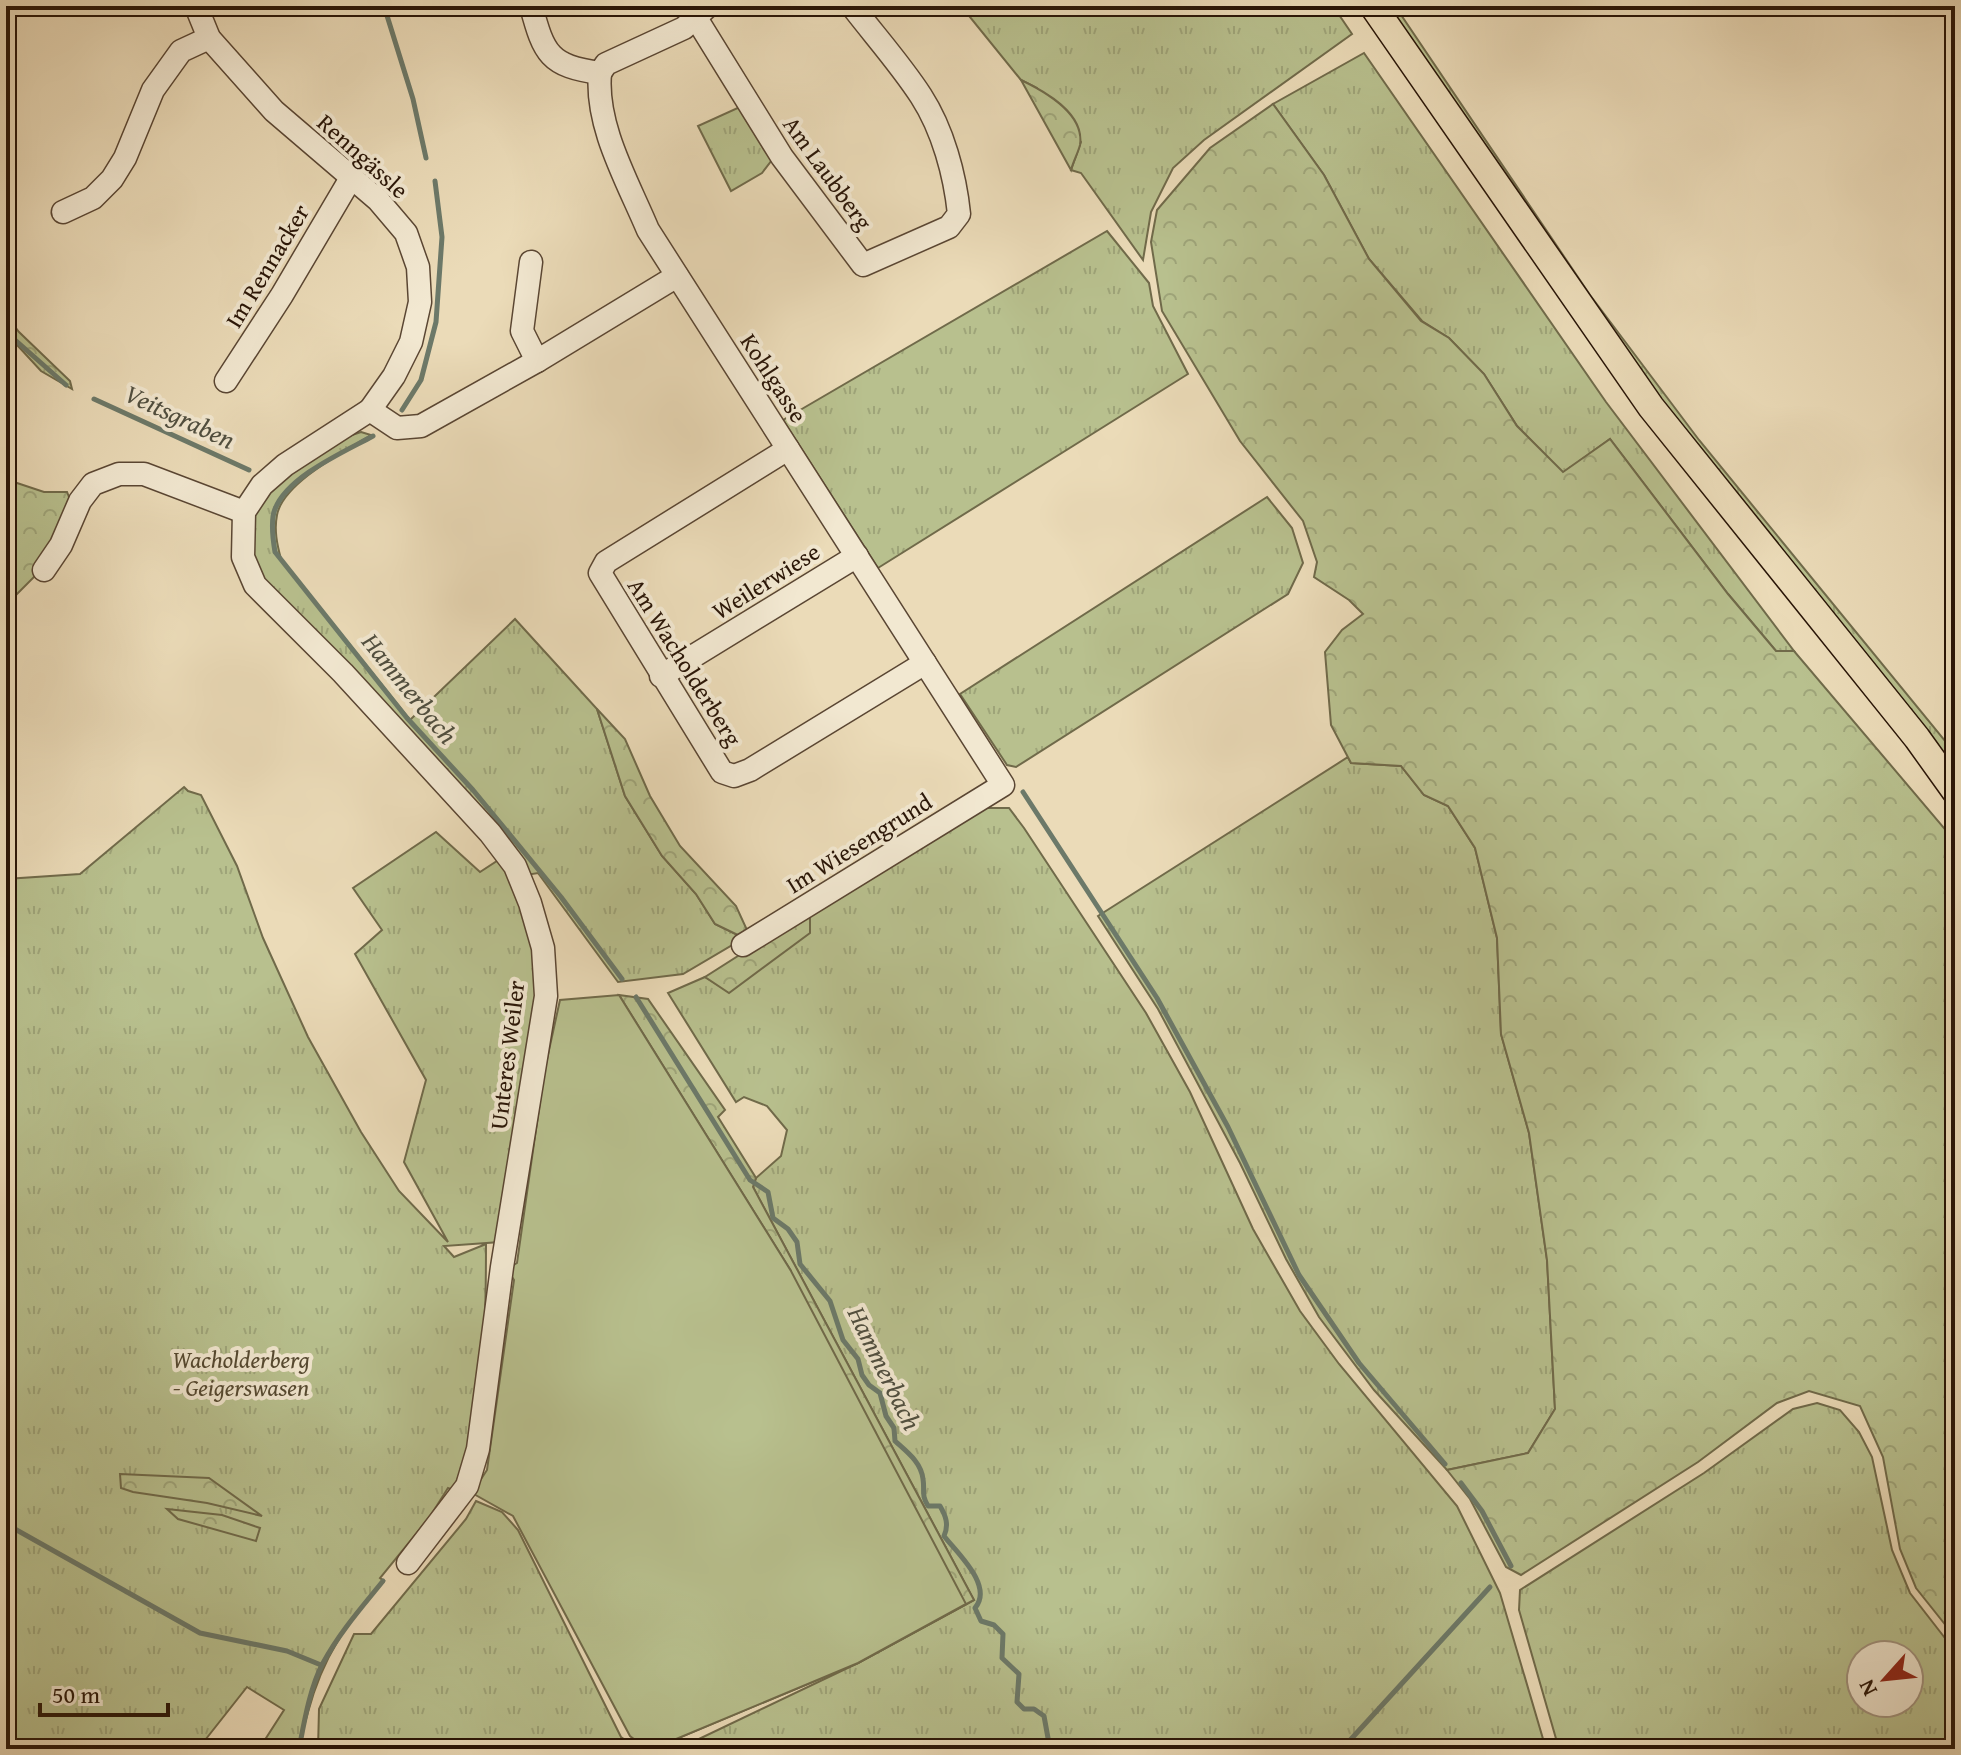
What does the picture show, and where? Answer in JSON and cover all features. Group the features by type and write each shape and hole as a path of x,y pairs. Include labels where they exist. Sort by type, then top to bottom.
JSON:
{"main road":[{"path":"1373,6 1651,407 1917,738 1955,791"}],"street":[{"name":"Renngässle","path":"196,6 209,38 274,111 378,200 406,233 418,267 420,302 411,342 394,376 370,410"},
{"path":"531,6 540,40 556,61 576,69 600,73 606,64 684,28 704,9"},
{"name":"Am Laubberg","path":"704,9 782,157 863,265 949,227 959,214 956,189 937,128 921,96 852,6"},
{"path":"63,212 93,198 112,179 125,158 153,90 181,51 209,38"},
{"name":"Kohlgasse","path":"600,73 598,96 613,145 648,230 1003,785"},
{"name":"Im Rennacker","path":"226,381 282,295 351,178"},
{"path":"531,262 522,331 537,361"},
{"path":"44,570 61,545 80,501 93,484 119,474 144,474 244,512 262,485 285,465 370,410 397,428 421,426 537,361 677,276"},
{"name":"Am Wacholderberg","path":"788,449 606,562 600,573 722,772 734,776 750,770 925,663"},
{"name":"Unteres Weiler","path":"244,512 243,557 255,585 343,673 490,833 515,866 543,948 546,996 502,1267 478,1449 467,1486 408,1563"},
{"name":"Weilerwiese","path":"661,676 857,556"},
{"name":"Im Wiesengrund","path":"743,945 1003,785"}],"green space":[{"path":"961,6 1333,6 1352,34 1204,140 1173,168 1151,212 1143,260 1081,173 1071,170 1081,142 1037,88 1021,80"},
{"path":"1383,6 1395,6 1590,295 1699,440 1955,753 1955,770 1708,469"},
{"path":"1364,53 1606,402 1794,651 1776,651 1728,594 1610,439 1563,473 1517,426 1484,374 1449,338 1422,321 1369,259 1324,175 1273,104"},
{"path":"1021,80 1061,105 1076,123 1080,145 1071,170"},
{"path":"1273,104 1324,175 1369,259 1421,321 1449,338 1484,374 1517,426 1563,472 1610,439 1728,594 1776,651 1794,651 1955,841 1955,1637 1916,1588 1900,1549 1883,1457 1860,1406 1809,1391 1777,1403 1698,1462 1521,1575 1506,1567 1470,1499 1447,1470 1528,1453 1555,1409 1547,1260 1529,1133 1501,1034 1497,938 1475,848 1448,806 1424,795 1401,766 1351,763 1331,725 1325,652 1342,630 1363,614 1349,600 1314,577 1317,562 1303,521 1240,441 1162,311 1151,242 1157,210 1210,148"},
{"path":"742,106 775,156 762,173 731,191 698,126"},
{"path":"1107,231 1149,283 1153,306 1188,374 878,568 783,420"},
{"path":"6,315 19,332 70,381 72,389 41,371 6,333"},
{"path":"361,432 371,435 316,469 282,503 276,526 281,559 410,720 515,619 597,709 625,796 662,856 696,894 715,924 744,938 683,974 618,982 538,873 526,875 258,580 249,554 251,514 262,491 349,436"},
{"path":"14,482 44,492 67,492 71,502 36,575 6,605 6,535 11,518"},
{"path":"1267,497 1292,528 1303,563 1288,594 1016,767 1007,765 960,694"},
{"path":"597,709 625,739 650,796 680,846 736,906 747,930 744,938 715,924 696,894 662,856 625,796"},
{"path":"1348,757 1351,763 1401,766 1424,795 1448,806 1475,848 1497,938 1501,1034 1529,1133 1547,1260 1555,1409 1528,1453 1447,1470 1374,1390 1319,1317 1158,1009 1098,916"},
{"name":"Wacholderberg - Geigerswasen","path":"184,787 201,795 237,866 263,938 308,1037 361,1132 399,1191 448,1242 404,1162 426,1080 355,954 382,930 353,888 436,832 480,872 500,859 529,924 539,1000 500,1242 444,1246 454,1257 486,1244 484,1338 478,1400 464,1461 453,1490 448,1488 429,1518 380,1578 384,1581 337,1642 314,1692 300,1749 259,1749 284,1710 247,1687 198,1749 6,1749 6,879 80,874"},
{"path":"983,808 1009,808 1024,828 1146,1013 1190,1092 1253,1229 1300,1311 1339,1364 1457,1506 1500,1593 1546,1749 678,1749 858,1663 974,1600 753,1187 756,1178 781,1156 787,1130 767,1106 744,1097 736,1102 668,993 705,977 729,992 810,910"},
{"path":"810,910 810,933 729,993 705,977"},
{"path":"619,995 648,999 725,1110 718,1117 756,1178 753,1187 974,1600 858,1663 669,1742 791,1271"},
{"path":"619,995 791,1271 966,1604 858,1663 669,1742 643,1746 630,1736 513,1516 472,1493 487,1470 514,1280 507,1269 517,1263 544,1073 560,1000"},
{"path":"1817,1403 1840,1410 1859,1432 1872,1457 1892,1550 1910,1593 1955,1651 1955,1749 1559,1749 1519,1610 1520,1590 1704,1473 1793,1409"},
{"path":"120,1474 209,1478 262,1516 207,1503 133,1492 121,1488"},
{"path":"476,1501 502,1512 518,1530 621,1737 638,1749 318,1749 319,1709 354,1634 371,1634 466,1519"},
{"path":"167,1509 222,1515 260,1528 256,1541 178,1519"}],"waterway":[{"name":"Hammerbach","path":"384,6 413,99 426,158"},
{"name":"Hammerbach","path":"402,410 421,380 436,322 442,237 435,181"},
{"name":"Veitsgraben","path":"6,332 66,385"},
{"name":"Veitsgraben","path":"94,399 249,470"},
{"name":"Hammerbach","path":"373,436 318,466 282,497 273,519 275,552 407,718 473,790 561,897 622,979"},
{"path":"1023,792 1157,998 1228,1127 1299,1275 1359,1363 1445,1464"},
{"name":"Hammerbach","path":"636,997 750,1180 768,1192 773,1218 788,1229 797,1242 800,1264 830,1301 843,1340 858,1359 862,1375 880,1393 886,1416 894,1428 895,1441 919,1467 928,1506 940,1506 946,1521 944,1536 965,1560 977,1580 980,1599 975,1608 981,1621 994,1625 1003,1634 1002,1658 1019,1674 1017,1702 1024,1709 1034,1709 1044,1716 1050,1749"},
{"path":"1461,1483 1482,1511 1511,1566"},
{"path":"6,1524 200,1633 287,1651 321,1665"},
{"path":"299,1749 318,1673 343,1631 383,1581"},
{"path":"1342,1749 1490,1587"}]}
